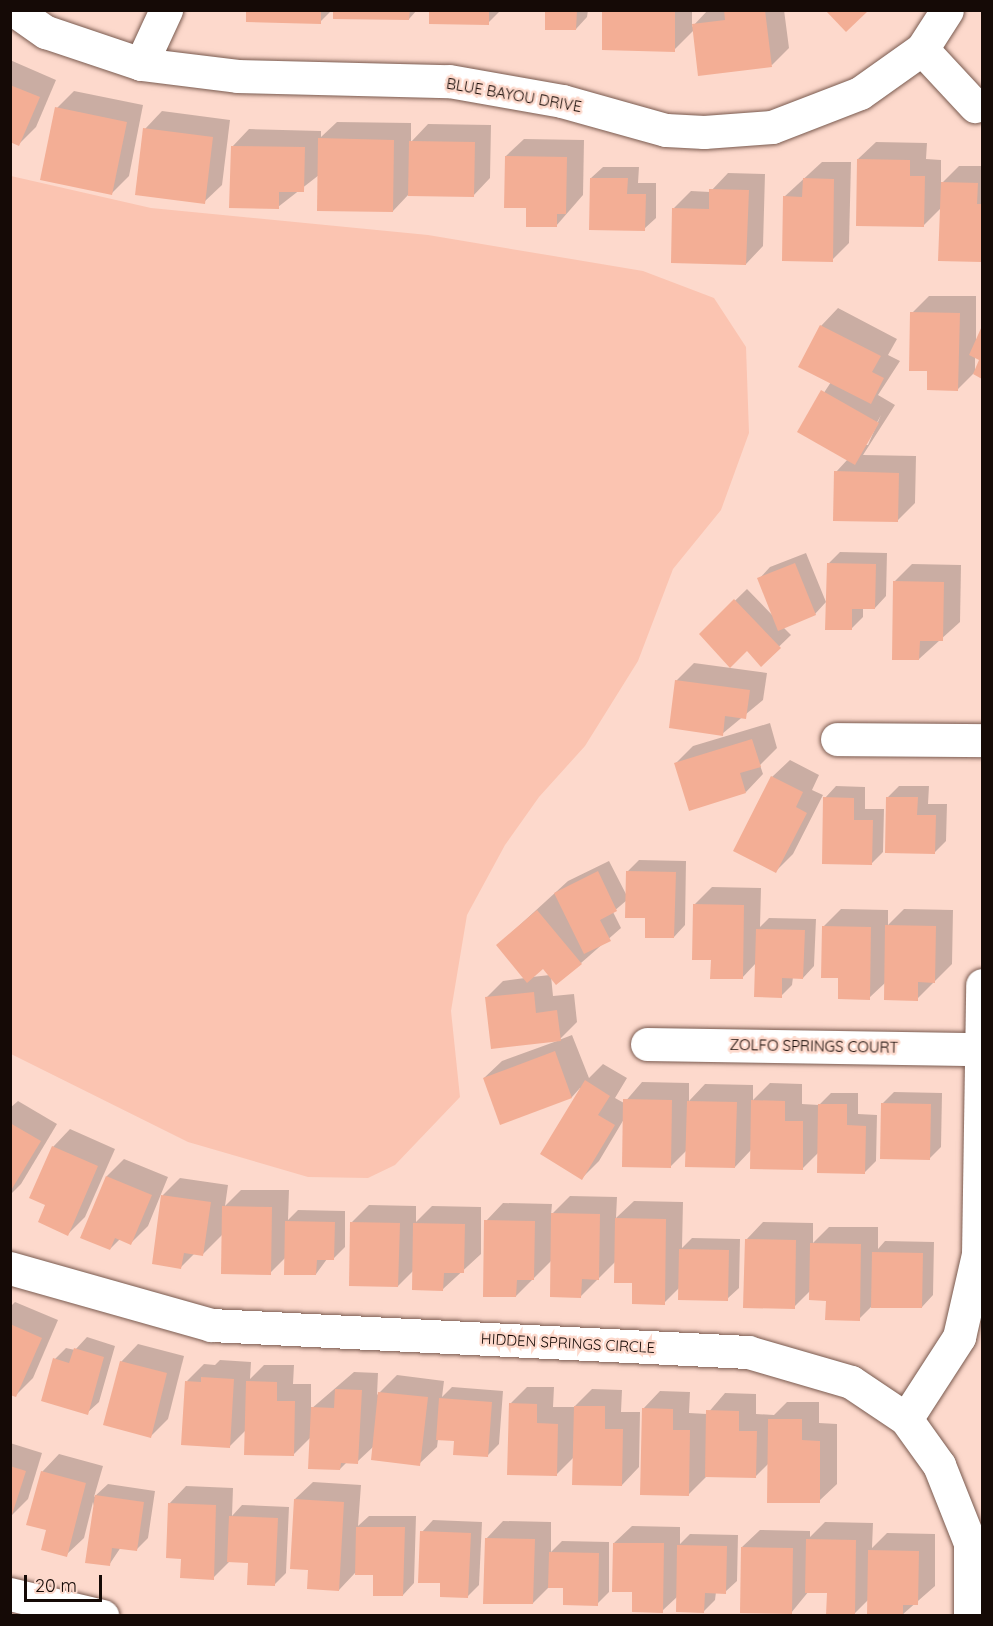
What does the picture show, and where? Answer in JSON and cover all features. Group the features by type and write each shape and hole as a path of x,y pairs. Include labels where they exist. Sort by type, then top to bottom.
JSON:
{"street":[{"name":"BLUE BAYOU DRIVE","path":"14,10 46,32 141,64 237,76 449,81 562,101 666,130 704,132 772,127 860,93 922,49 947,10"},
{"path":"141,64 166,10"},
{"path":"922,49 975,106"},
{"path":"837,739 982,740"},
{"path":"906,1419 959,1337 978,1254 982,985"},
{"name":"ZOLFO SPRINGS COURT","path":"647,1044 981,1049"},
{"name":"HIDDEN SPRINGS CIRCLE","path":"10,1268 211,1325 748,1352 851,1382 906,1419 939,1465 970,1543 970,1616"},
{"path":"10,1594 102,1616"}],"shaded area":[{"path":"11,176 151,208 428,235 643,271 714,298 746,347 749,433 721,510 673,569 638,661 585,746 539,797 505,845 467,915 451,1011 460,1097 395,1165 368,1178 308,1177 188,1142 11,1054"}],"building":[{"path":"246,10 321,10 321,24 246,22"},
{"path":"333,10 410,10 409,20 333,19"},
{"path":"429,10 489,10 489,25 429,24"},
{"path":"545,10 577,10 576,30 545,30"},
{"path":"602,10 675,10 675,52 602,50"},
{"path":"724,10 765,10 772,67 698,76 692,24 725,20"},
{"path":"825,10 869,10 846,32"},
{"path":"10,85 40,97 19,146 10,142"},
{"path":"55,107 127,122 112,195 40,180"},
{"path":"143,128 213,137 205,204 135,195"},
{"path":"318,138 394,140 393,212 317,211"},
{"path":"409,141 475,142 474,197 408,196"},
{"path":"231,146 305,147 304,192 279,192 279,209 229,208"},
{"path":"505,156 567,157 566,214 557,214 557,227 526,227 526,208 504,208"},
{"path":"857,159 910,160 910,176 925,176 924,227 856,226"},
{"path":"590,178 628,178 627,194 646,194 645,231 589,230"},
{"path":"803,178 834,179 833,262 782,261 783,196 802,197"},
{"path":"941,182 978,183 977,204 982,204 982,262 938,261"},
{"path":"709,189 749,190 746,265 671,263 672,208 709,209"},
{"path":"910,312 960,313 958,391 927,390 927,371 909,371"},
{"path":"820,325 881,356 872,372 884,378 871,404 798,367"},
{"path":"982,326 982,379 973,374 979,360 969,355"},
{"path":"821,390 879,423 855,465 797,432"},
{"path":"834,471 899,473 898,522 833,521"},
{"path":"795,563 816,615 778,631 757,578"},
{"path":"827,563 876,564 875,609 852,609 852,630 825,630"},
{"path":"893,581 944,582 943,641 920,641 919,660 892,660"},
{"path":"734,599 781,648 761,667 747,651 730,668 699,634"},
{"path":"675,680 750,690 746,719 725,716 723,736 669,728"},
{"path":"752,739 761,767 740,773 746,793 689,811 674,763"},
{"path":"771,776 803,792 796,807 807,813 776,873 733,851"},
{"path":"823,797 854,798 854,820 873,820 872,865 822,864"},
{"path":"886,797 918,797 917,815 936,815 935,854 885,853"},
{"path":"598,871 617,911 600,920 611,941 584,954 554,893"},
{"path":"626,871 676,872 674,938 645,938 645,918 625,918"},
{"path":"693,904 744,905 743,979 710,979 711,960 692,960"},
{"path":"537,910 582,964 556,985 543,969 527,983 496,945"},
{"path":"885,925 936,926 935,983 918,982 918,1001 884,1000"},
{"path":"822,926 871,927 870,1000 838,999 838,978 821,978"},
{"path":"756,929 805,930 803,979 782,978 782,998 754,997"},
{"path":"534,992 536,1013 557,1010 561,1041 491,1049 485,997"},
{"path":"555,1051 572,1098 500,1125 483,1078"},
{"path":"585,1080 610,1096 598,1115 615,1125 582,1180 540,1154"},
{"path":"623,1099 672,1100 671,1168 622,1167"},
{"path":"751,1100 785,1101 785,1121 803,1121 803,1170 750,1169"},
{"path":"687,1101 737,1102 735,1168 685,1167"},
{"path":"881,1103 931,1104 930,1160 880,1159"},
{"path":"818,1104 847,1104 847,1125 866,1126 865,1174 817,1173"},
{"path":"10,1123 41,1141 10,1192"},
{"path":"52,1146 98,1166 68,1236 38,1222 45,1205 29,1198"},
{"path":"106,1176 152,1195 131,1245 115,1238 110,1250 80,1238"},
{"path":"161,1195 211,1202 203,1256 184,1253 181,1269 152,1264"},
{"path":"222,1206 272,1207 271,1275 221,1274"},
{"path":"551,1213 600,1214 599,1280 582,1279 581,1298 550,1297"},
{"path":"615,1218 666,1219 665,1305 632,1304 632,1283 614,1283"},
{"path":"484,1220 535,1221 534,1280 517,1280 516,1297 483,1297"},
{"path":"285,1221 335,1222 334,1260 317,1260 316,1275 284,1275"},
{"path":"350,1222 400,1223 398,1287 349,1286"},
{"path":"413,1223 465,1224 464,1273 444,1273 443,1291 412,1290"},
{"path":"745,1239 796,1240 795,1309 743,1308"},
{"path":"810,1243 861,1244 860,1321 825,1320 826,1301 809,1300"},
{"path":"679,1249 729,1250 728,1301 678,1300"},
{"path":"872,1252 923,1253 922,1308 871,1308"},
{"path":"10,1324 42,1338 16,1397 10,1395"},
{"path":"74,1348 104,1357 88,1415 41,1401 53,1358 69,1363"},
{"path":"120,1361 167,1373 151,1438 103,1425"},
{"path":"201,1377 234,1379 230,1448 181,1445 185,1381 201,1382"},
{"path":"246,1381 277,1382 277,1401 295,1401 294,1456 244,1455"},
{"path":"335,1389 362,1390 358,1464 341,1463 340,1470 308,1469 311,1407 334,1408"},
{"path":"378,1392 428,1397 420,1466 371,1460"},
{"path":"439,1398 492,1402 488,1457 453,1455 454,1441 436,1440"},
{"path":"509,1403 537,1404 537,1423 558,1424 557,1476 507,1475"},
{"path":"574,1406 605,1406 605,1429 623,1429 622,1486 572,1485"},
{"path":"642,1408 673,1409 673,1430 690,1430 689,1496 640,1495"},
{"path":"706,1410 739,1411 739,1431 757,1431 756,1478 705,1477"},
{"path":"768,1419 802,1419 802,1440 820,1441 820,1503 767,1503"},
{"path":"10,1466 26,1471 11,1518 10,1518"},
{"path":"41,1471 86,1483 67,1557 41,1550 46,1530 26,1525"},
{"path":"95,1495 144,1502 137,1551 112,1548 110,1566 85,1563"},
{"path":"294,1499 344,1502 339,1591 307,1589 308,1570 290,1569"},
{"path":"168,1503 216,1505 214,1580 180,1578 181,1559 166,1558"},
{"path":"229,1516 278,1518 275,1586 247,1585 248,1563 227,1562"},
{"path":"356,1527 405,1527 403,1596 373,1596 373,1575 355,1575"},
{"path":"420,1531 471,1533 468,1598 440,1597 440,1583 418,1583"},
{"path":"485,1538 535,1539 533,1604 483,1604"},
{"path":"806,1539 856,1540 855,1615 826,1615 827,1593 805,1593"},
{"path":"613,1543 664,1543 663,1613 632,1612 632,1592 612,1592"},
{"path":"677,1545 727,1546 726,1594 705,1593 704,1613 676,1612"},
{"path":"741,1547 793,1548 792,1614 740,1613"},
{"path":"868,1550 919,1551 918,1605 903,1605 903,1616 867,1616"},
{"path":"549,1552 599,1553 598,1606 563,1605 563,1588 548,1588"}]}
